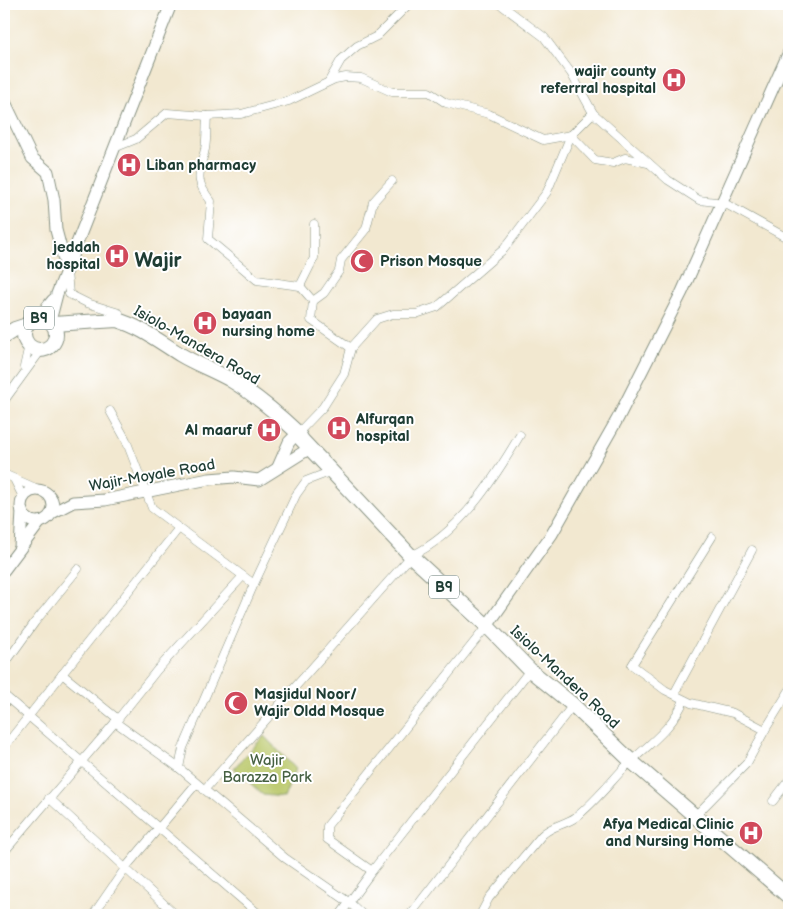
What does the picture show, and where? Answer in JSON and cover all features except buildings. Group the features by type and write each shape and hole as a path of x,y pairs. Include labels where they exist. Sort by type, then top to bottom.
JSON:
{"highway":[{"name":"Isiolo-Mandera Road","path":"4,338 15,329 42,322 80,323 117,320 146,332 182,355 229,379 261,401 298,433 411,556 487,626 530,670 573,705 631,761 789,897"},
{"name":"B9","path":"42,322 56,333 38,344 25,334 42,322"},
{"name":"B9","path":"38,344 80,323"},
{"name":"Isiolo-Mandera Road","path":"4,338 17,338 38,344"}],"street":[{"path":"42,322 68,271 171,4"},
{"path":"328,83 341,60 356,46 377,36 409,4"},
{"path":"500,4 544,36 571,73 593,113 668,180 699,200 724,203 789,240"},
{"path":"372,871 327,839 327,826 487,626 552,534 618,418 682,292 724,203 789,52"},
{"path":"114,148 136,139 167,113 207,116 241,114 289,101 335,78 361,78 392,92 429,92 446,103 489,114 543,140 571,135"},
{"path":"4,100 32,158 48,172 54,200 56,230 68,271 69,294 87,303 119,313 117,320"},
{"path":"278,466 289,442 323,406 344,374 351,348 377,319 393,314 416,314 437,306 504,249 547,192 571,135 593,113"},
{"path":"207,116 205,148 198,175 202,190 211,201 208,239 257,280 300,286 313,301 312,320 351,348"},
{"path":"571,135 595,160 613,163 625,158 648,163"},
{"path":"313,301 324,293 339,271 342,260 366,229 373,202 392,181"},
{"path":"300,286 314,258 314,224"},
{"path":"4,401 38,344"},
{"path":"20,376 28,356 38,344"},
{"path":"110,411 126,440 144,493 152,508 254,584"},
{"path":"204,790 411,556 426,549 480,497 520,435"},
{"name":"Wajir-Moyale Road","path":"52,513 73,502 105,500 209,478 234,477 260,480 278,466 310,448"},
{"path":"179,768 183,748 254,584 296,495 306,481 332,471"},
{"path":"4,474 44,493 73,502"},
{"path":"14,479 23,497 20,548"},
{"path":"23,497 28,493 44,493"},
{"path":"4,570 40,522 47,519 52,513 53,507 44,493"},
{"path":"22,512 28,520 40,522"},
{"path":"4,747 179,528"},
{"path":"712,537 632,665 650,680 684,700 733,713 765,730"},
{"path":"674,694 752,550"},
{"path":"4,665 35,622 78,569"},
{"path":"4,852 157,670 242,576"},
{"path":"340,915 372,871 530,670"},
{"path":"62,674 116,721 179,768 285,858 350,903 362,915"},
{"path":"695,816 747,763 789,691"},
{"path":"4,695 260,915"},
{"path":"480,915 489,898 542,835 549,828 578,815 631,761 670,726 679,714 684,700"},
{"path":"410,915 573,705"},
{"path":"773,801 789,780"},
{"path":"93,915 126,867 196,784"},
{"path":"49,798 176,915"}],"green space":[{"name":"Wajir Barazza Park","path":"264,736 296,769 284,797 263,795 234,768"}],"place":[{"name":"wajir county referrral hospital","path":"674,80"},
{"name":"Liban pharmacy","path":"129,165"},
{"name":"jeddah hospital","path":"117,256"},
{"name":"Prison Mosque","path":"362,261"},
{"name":"bayaan nursing home","path":"205,323"},
{"name":"Alfurqan hospital","path":"339,428"},
{"name":"Al maaruf","path":"269,430"},
{"name":"Masjidul Noor/ Wajir Oldd Mosque","path":"236,703"},
{"name":"Afya Medical Clinic and Nursing Home","path":"751,833"}],"district":[{"name":"Wajir","path":"158,260"}]}
